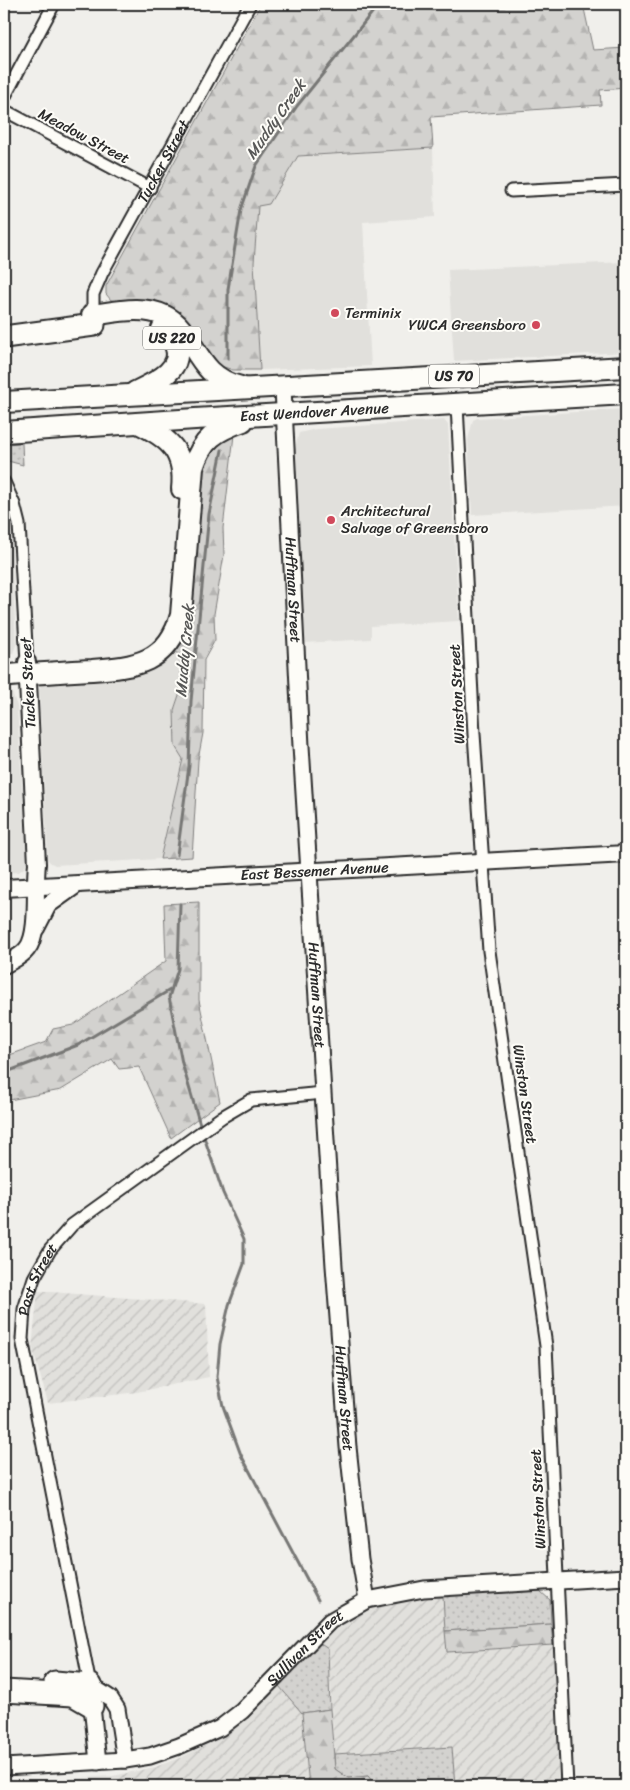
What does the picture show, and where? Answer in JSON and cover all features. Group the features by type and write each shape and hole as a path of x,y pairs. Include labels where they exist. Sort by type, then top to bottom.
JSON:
{"highway":[{"path":"4,325 93,320 144,310 165,316 179,327 199,359 215,375 230,385 248,389"},
{"name":"US 220","path":"4,337 93,320 144,322 164,330 171,336 178,355 171,369 164,376 129,396"},
{"name":"East Wendover Avenue","path":"4,402 283,388 626,367"},
{"name":"East Wendover Avenue","path":"4,432 626,394"},
{"path":"4,664 27,668 131,667 152,658 162,650 178,628 181,615 194,468 197,455 203,444 213,435 224,428 256,416"},
{"path":"4,676 27,668 131,656 149,647 167,623 184,472 173,446 154,431 138,423"},
{"path":"4,1680 90,1685"},
{"path":"4,1691 73,1695 92,1706"}],"main road":[{"name":"Tucker Street","path":"27,668 37,864 34,886 35,930"},
{"name":"East Bessemer Avenue","path":"4,888 309,873 482,861 626,854"},
{"path":"4,965 26,950 48,905 76,884"}],"street":[{"path":"4,98 54,4"},
{"name":"Tucker Street","path":"93,320 93,294 97,284 250,4"},
{"name":"Meadow Street","path":"4,110 150,188"},
{"path":"511,191 626,185"},
{"name":"Huffman Street","path":"283,388 322,1093 348,1447 360,1559 367,1600"},
{"name":"Winston Street","path":"457,405 482,861 494,990 546,1346 567,1786"},
{"name":"Tucker Street","path":"4,482 14,504 19,524 27,668"},
{"name":"Post Street","path":"98,1762 90,1685 22,1339 24,1309 34,1278 50,1250 72,1225 222,1117 251,1100 322,1093"},
{"name":"Sullivan Street","path":"4,1767 125,1760 150,1756 220,1728 242,1711 330,1621 367,1600 424,1590 626,1577"},
{"path":"90,1685 110,1698 117,1709 125,1760"}],"shaded area":[{"path":"433,148 435,217 363,222 371,366 260,370 254,263 258,205 269,204 298,156"},
{"path":"626,262 626,352 454,361 448,270"},
{"path":"626,409 626,506 472,515 468,440 473,420 477,418"},
{"path":"444,420 448,425 459,621 371,626 371,639 304,643 294,452 299,433 316,429"},
{"path":"4,513 11,533 16,645 13,653 4,656"},
{"path":"172,650 180,655 182,686 174,710 175,746 183,758 160,859 55,865 51,863 48,860 39,690 42,683"},
{"path":"4,686 12,692 17,706 27,863 19,872 4,873"},
{"path":"38,1291 206,1304 209,1377 137,1392 48,1403 32,1347"},
{"path":"443,1596 447,1652 553,1645 559,1786 455,1786 452,1747 334,1754 328,1649 319,1643 349,1620 369,1610 395,1602"},
{"path":"279,1686 302,1713 309,1786 113,1786 113,1776 155,1767 182,1757 226,1735 250,1717"},
{"path":"113,1776 113,1786 4,1786 4,1783"}],"green space":[{"path":"261,4 583,4 593,50 626,48 626,88 600,90 601,105 431,117 433,148 298,156 269,204 258,206 254,263 260,370 233,370 215,364 180,314 162,304 111,300 106,294 106,286"},
{"path":"234,435 223,528 224,555 214,614 215,640 204,660 203,733 198,760 192,857 160,859 183,759 175,746 174,710 182,686 180,655 172,650 200,464 214,446 223,439"},
{"path":"22,443 23,465 4,460 4,444"},
{"path":"199,902 199,1000 220,1102 171,1138 139,1067 119,1069 112,1059 61,1090 4,1101 4,1057 46,1042 53,1029 73,1025 166,961 164,904"},
{"path":"540,1591 550,1600 551,1624 445,1631 443,1596"},
{"path":"551,1624 553,1645 447,1652 445,1631"},
{"path":"319,1643 328,1649 330,1709 302,1713 279,1686"},
{"path":"330,1709 335,1769 348,1778 368,1776 376,1786 309,1786 302,1713"},
{"path":"452,1747 455,1786 376,1786 368,1776 348,1778 335,1769 334,1754"}],"waterway":[{"name":"Muddy Creek","path":"228,358 228,289 241,210 256,166 297,106 379,4"},
{"name":"Muddy Creek","path":"177,855 189,766 191,701 209,514 222,450"},
{"path":"180,904 178,969 169,997 182,1063 201,1128"},
{"name":"Muddy Creek","path":"4,1073 78,1045 170,990"},
{"path":"203,1134 223,1193 244,1239 244,1264 229,1305 220,1344 217,1377 223,1406 241,1455 318,1600"}],"place":[{"name":"Terminix","path":"335,313"},
{"name":"YWCA Greensboro","path":"536,325"},
{"name":"Architectural Salvage of Greensboro","path":"331,520"}]}
